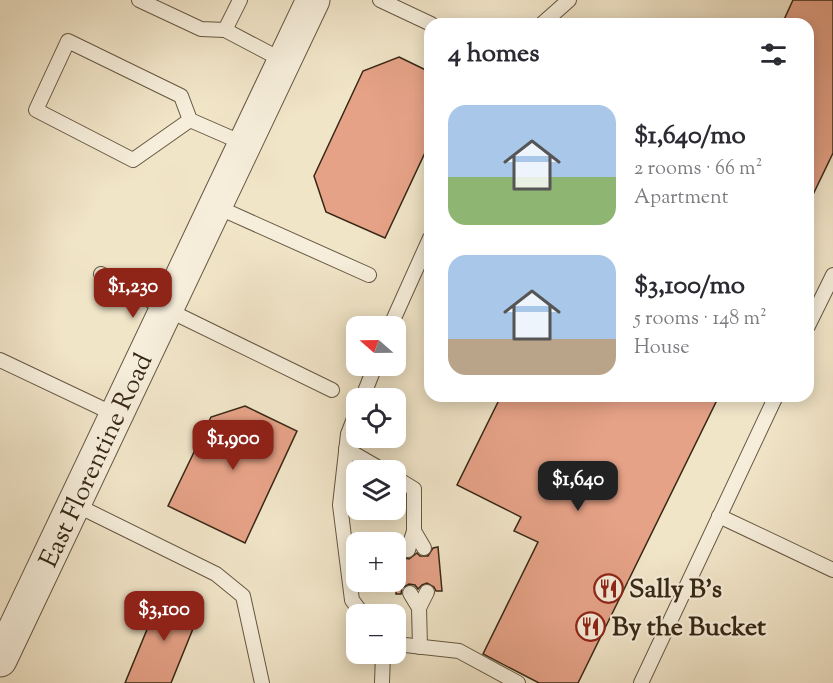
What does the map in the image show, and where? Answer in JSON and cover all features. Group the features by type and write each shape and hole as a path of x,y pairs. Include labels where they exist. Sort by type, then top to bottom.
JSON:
{"street":[{"name":"East Florentine Road","path":"0,660 14,619 74,504 313,0"}],"lane":[{"path":"139,0 201,29 225,30 284,61"},
{"path":"225,30 240,0"},
{"path":"380,0 424,21"},
{"path":"549,18 569,0"},
{"path":"190,120 133,160 36,110 69,41 181,96 190,120 245,144"},
{"path":"215,206 369,275"},
{"path":"395,316 424,251"},
{"path":"101,274 166,309 332,390"},
{"path":"814,315 833,276"},
{"path":"0,360 116,415"},
{"path":"641,683 773,402"},
{"path":"355,604 352,600 340,505 346,448 366,460"},
{"path":"406,484 414,489 414,531 408,550"},
{"path":"74,504 216,574 243,596 262,683"},
{"path":"719,516 833,570"},
{"path":"414,531 424,548"},
{"path":"420,647 419,608 427,592"},
{"path":"410,593 419,608"},
{"path":"406,645 459,651 518,683"},
{"path":"382,683 383,664"}],"building":[{"path":"793,0 833,0 833,153 814,193 814,18 785,18"},
{"path":"399,57 424,69 424,155 385,238 326,212 314,176 363,71"},
{"path":"498,402 716,402 578,683 539,683 483,654 538,542 514,531 521,517 457,485"},
{"path":"245,406 297,431 245,543 168,506 211,417"},
{"path":"438,547 442,591 436,591 427,583 418,589 415,585 406,586 406,558 409,559 417,553 420,556 428,556 433,548"},
{"path":"162,593 201,609 171,683 125,683"}],"place":[{"name":"Sally B's","path":"608,588"},
{"name":"By the Bucket","path":"591,626"}]}
